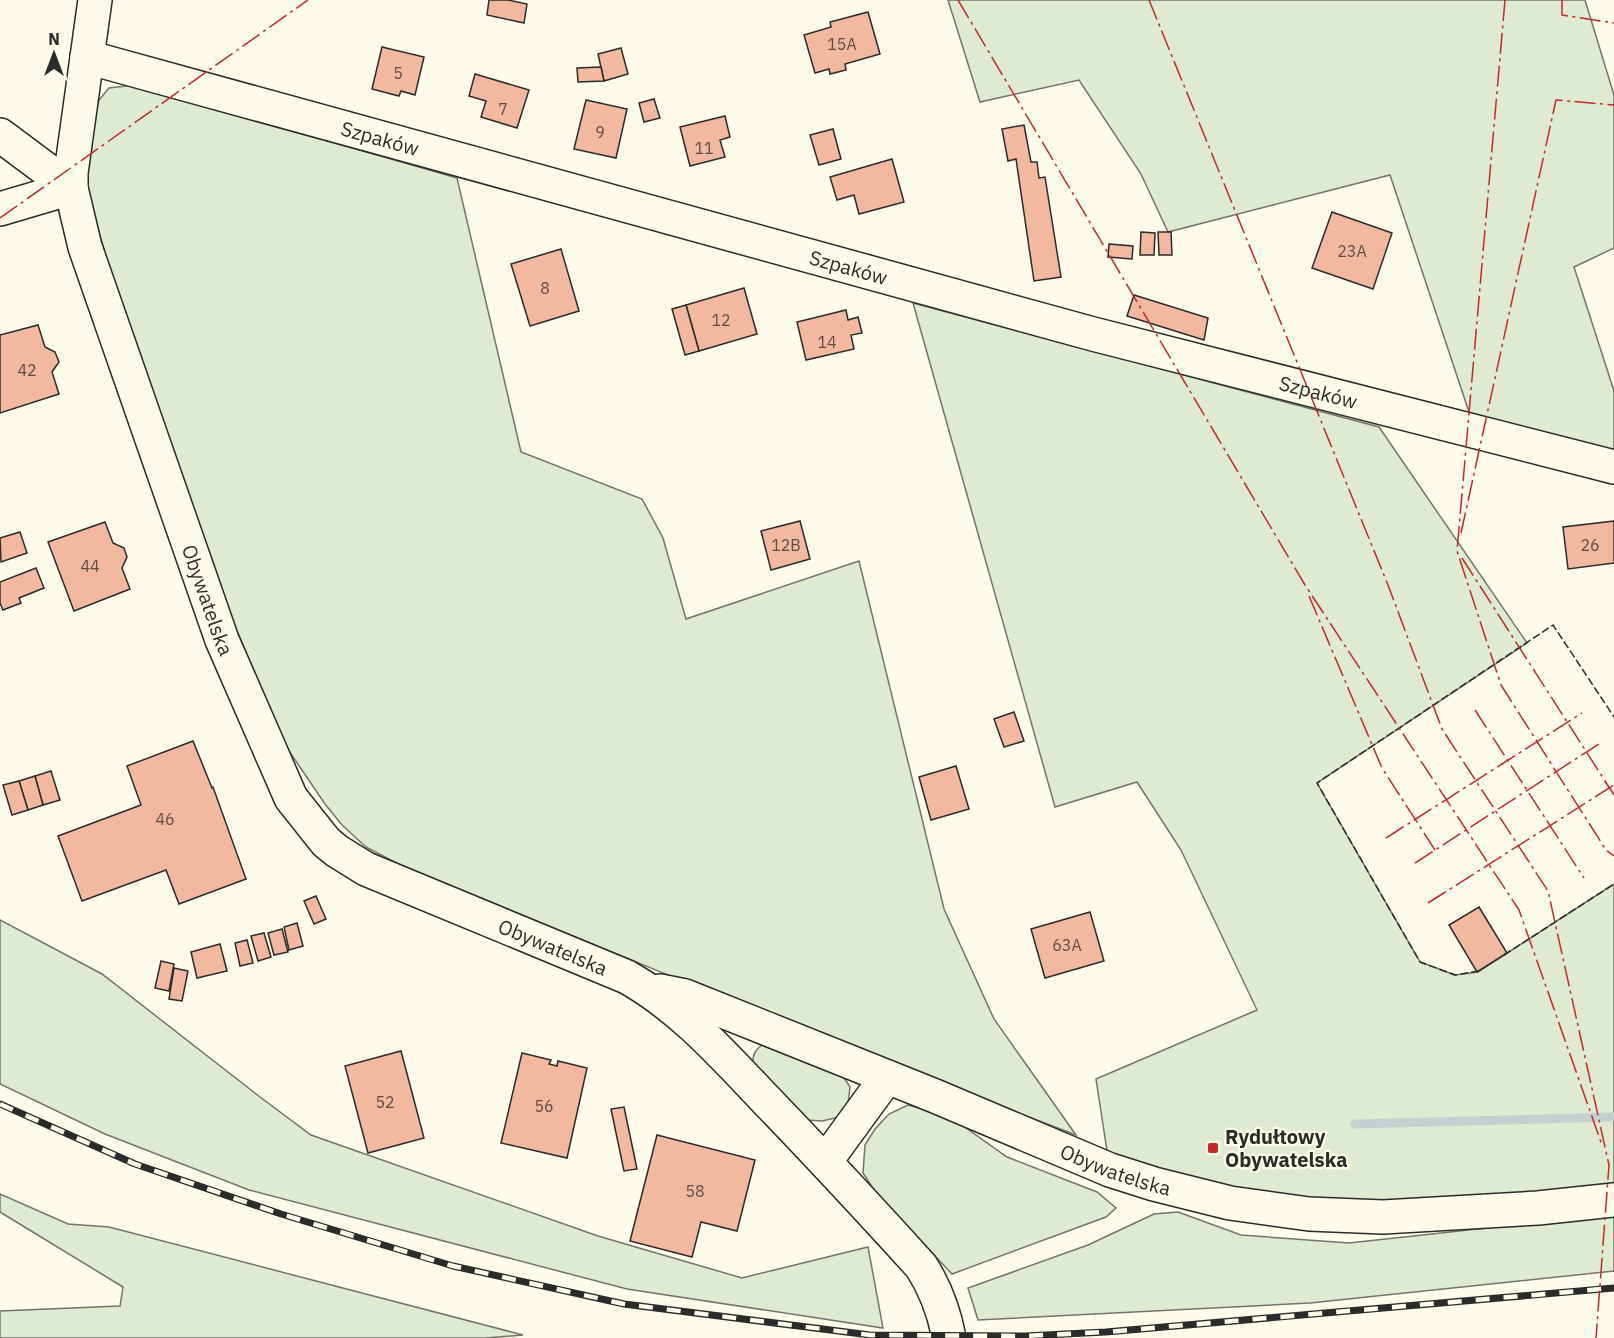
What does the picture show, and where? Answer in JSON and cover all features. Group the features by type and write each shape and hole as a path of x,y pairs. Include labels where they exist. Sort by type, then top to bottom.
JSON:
{"street":[{"name":"Obywatelska","path":"94,0 71,173 71,188 85,247 222,640 291,798 326,842 366,869 627,977 646,988 710,1041 921,1266 937,1293 949,1338"},
{"name":"Szpaków","path":"87,57 1093,334 1614,467"},
{"path":"0,135 71,188"},
{"path":"0,209 71,188"},
{"name":"Obywatelska","path":"646,988 685,996 1110,1170 1154,1184 1230,1203 1309,1214 1383,1217 1538,1208 1614,1200"},
{"path":"825,1162 887,1077"}],"green space":[{"path":"948,0 1585,0 1614,95 1614,248 1574,267 1614,391 1614,467 1476,433 1390,175 1168,232 1141,174 1079,80 980,102"},
{"path":"134,85 457,178 521,452 642,499 663,538 686,619 859,561 944,909 994,1019 1076,1135 809,1033 398,864 366,847 342,825 287,748 182,502 90,201 86,177 99,100 109,88"},
{"path":"913,303 1379,427 1527,643 1317,783 1420,962 1455,975 1478,972 1614,884 1614,1200 1384,1217 1110,1170 1096,1079 1257,1010 1181,850 1137,782 1055,807"},
{"path":"0,920 102,974 311,1135 598,1236 742,1278 868,1247 883,1328 627,1289 249,1190 105,1134 0,1084"},
{"path":"766,1042 843,1076 850,1087 848,1103 839,1117 822,1121 806,1120 753,1066 755,1052"},
{"path":"908,1105 949,1116 1007,1157 1097,1192 1116,1208 1106,1217 952,1274 876,1193 863,1173 865,1145 875,1129 889,1114"},
{"path":"0,1194 68,1224 109,1227 523,1335 486,1338 0,1338 0,1311 120,1306 123,1287 0,1212"},
{"path":"1178,1212 1241,1235 1349,1243 1614,1214 1614,1271 1310,1303 978,1320 968,1288 1088,1245 1154,1214"}],"building":[{"path":"489,0 508,0 527,4 524,23 487,15"},
{"path":"868,12 880,54 845,64 846,70 830,74 829,69 815,73 804,35 831,27 830,22"},
{"path":"382,47 424,57 415,95 401,91 399,96 372,89"},
{"path":"621,48 628,74 604,81 598,54"},
{"path":"601,67 604,81 578,82 577,68"},
{"path":"475,74 529,90 517,128 481,117 486,101 469,96"},
{"path":"654,99 660,118 644,122 639,103"},
{"path":"586,100 627,109 616,158 574,149"},
{"path":"725,116 730,137 720,140 725,157 690,166 680,127"},
{"path":"1024,125 1031,162 1037,162 1039,178 1045,177 1061,277 1034,281 1016,159 1008,161 1002,129"},
{"path":"833,129 841,159 819,165 810,135"},
{"path":"892,159 904,202 859,214 854,195 837,200 830,177"},
{"path":"1332,212 1392,233 1373,289 1312,268"},
{"path":"1141,232 1155,233 1154,255 1140,255"},
{"path":"1158,232 1171,232 1172,255 1159,255"},
{"path":"1109,244 1133,246 1132,259 1108,257"},
{"path":"561,249 579,311 530,326 511,264"},
{"path":"744,288 757,334 699,351 686,305"},
{"path":"1134,295 1208,318 1204,340 1127,316"},
{"path":"686,305 699,351 685,355 672,309"},
{"path":"846,310 848,320 858,317 862,333 851,335 854,349 806,360 797,322"},
{"path":"38,325 45,347 55,352 59,362 52,372 59,394 0,413 0,335"},
{"path":"800,521 810,559 771,570 761,531"},
{"path":"1614,521 1614,563 1568,569 1563,527"},
{"path":"105,522 113,543 124,548 127,557 122,568 130,589 74,611 48,542"},
{"path":"20,532 27,553 1,562 0,538"},
{"path":"36,568 44,588 19,598 21,603 3,610 0,603 0,582"},
{"path":"1014,712 1024,741 1004,747 994,719"},
{"path":"193,741 213,787 246,879 179,904 166,870 82,901 58,836 141,805 127,766"},
{"path":"956,766 969,809 931,820 919,777"},
{"path":"51,771 60,800 43,805 35,776"},
{"path":"35,776 43,805 28,810 19,781"},
{"path":"19,781 28,810 12,815 3,785"},
{"path":"316,896 326,919 314,924 304,901"},
{"path":"1479,907 1507,953 1477,972 1449,925"},
{"path":"1090,912 1104,961 1045,978 1031,929"},
{"path":"297,923 303,946 289,950 284,927"},
{"path":"282,929 288,952 274,955 268,933"},
{"path":"264,933 271,957 258,961 251,936"},
{"path":"247,940 253,963 240,966 235,943"},
{"path":"220,944 227,971 197,978 191,952"},
{"path":"161,961 174,964 169,991 155,988"},
{"path":"174,968 188,971 182,1001 169,999"},
{"path":"401,1051 424,1138 368,1153 345,1066"},
{"path":"522,1053 551,1060 549,1064 557,1066 558,1061 587,1068 567,1158 501,1143"},
{"path":"624,1107 637,1169 624,1171 611,1109"},
{"path":"657,1135 755,1160 737,1231 701,1222 692,1257 630,1241"}],"waterway":[{"path":"1355,1124 1614,1117"}],"railway":[{"path":"0,1104 135,1164 281,1214 453,1266 624,1304 870,1335 1025,1336 1106,1332 1614,1288"}],"fence":[{"path":"1479,971 1455,975 1420,962 1317,783 1553,625 1614,717"},
{"path":"1504,955 1614,884"}],"power":[{"path":"0,218 308,0"},
{"path":"958,0 1305,585 1519,910 1602,1145"},
{"path":"1149,0 1388,585 1442,729 1548,891 1609,1165 1596,1338"},
{"path":"1505,0 1457,551 1501,685 1606,850 1614,856"},
{"path":"1562,0 1562,15 1614,23"},
{"path":"1461,533 1556,100 1614,105"},
{"path":"1462,558 1614,795"},
{"path":"1309,596 1382,768 1435,850"},
{"path":"1475,710 1584,878"},
{"path":"1386,838 1582,713"},
{"path":"1415,863 1602,742"},
{"path":"1428,903 1614,785"}],"place":[{"name":"Rydułtowy Obywatelska","path":"1213,1148"}]}
